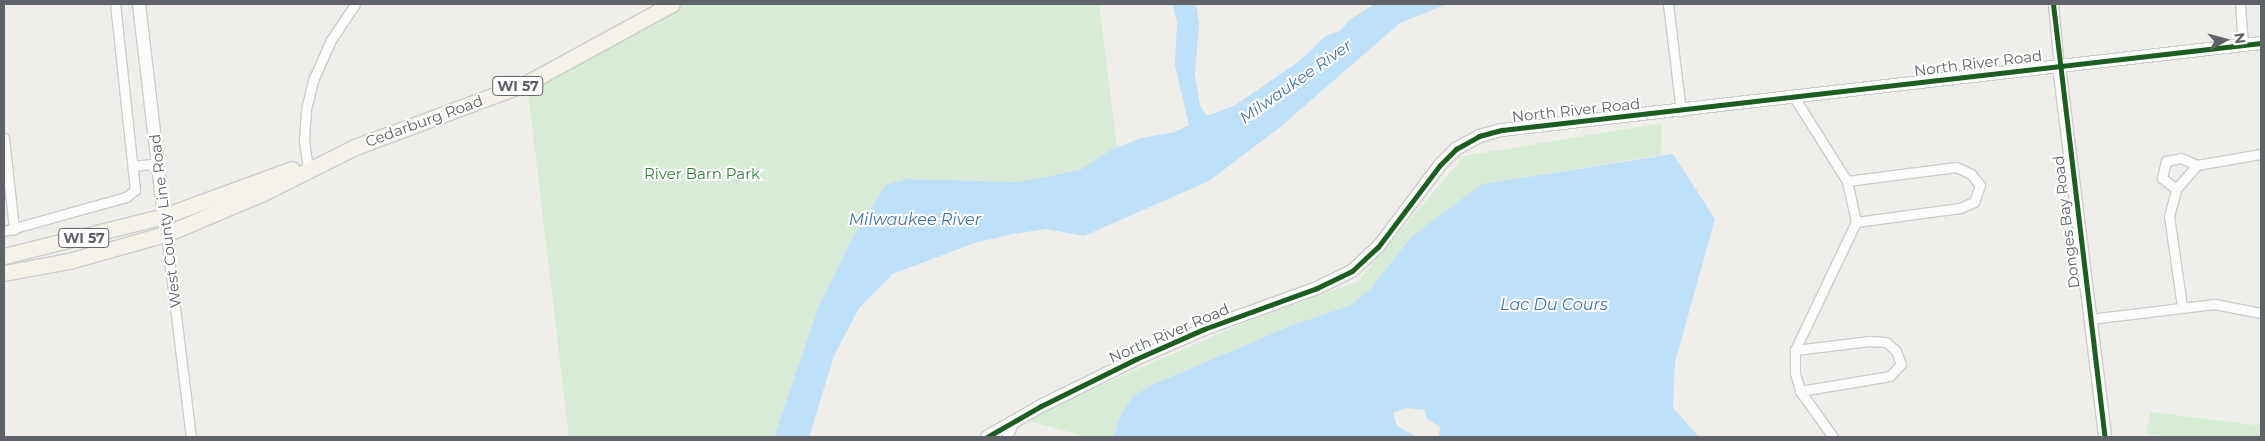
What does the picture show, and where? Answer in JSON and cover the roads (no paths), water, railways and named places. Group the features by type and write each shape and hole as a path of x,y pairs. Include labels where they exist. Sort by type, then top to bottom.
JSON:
{"main road":[{"name":"Cedarburg Road","path":"166,234 263,193 355,147 527,83 672,4"},
{"name":"Cedarburg Road","path":"164,216 291,169 308,169"},
{"name":"WI 57","path":"4,256 164,216"},
{"name":"WI 57","path":"4,273 69,261 166,234"}],"street":[{"path":"4,231 14,230 126,197 134,190 134,166 115,4"},
{"name":"West County Line Road","path":"140,4 190,437"},
{"path":"308,169 304,139 306,109 314,78 330,40 355,4"},
{"path":"1668,4 1681,110"},
{"name":"Donges Bay Road","path":"2052,4 2105,437"},
{"path":"2240,4 2244,46"},
{"name":"North River Road","path":"987,437 1072,390 1170,344 1317,288 1352,271 1378,247 1440,165 1456,148 1479,136 1502,130 2261,43"},
{"path":"1794,98 1847,181 1856,222 1796,350 1795,373 1800,391 1833,437"},
{"path":"4,138 14,230"},
{"path":"2176,189 2162,178 2166,161 2180,158 2197,165 2261,154"},
{"path":"134,166 158,163"},
{"path":"2182,306 2169,216 2176,189 2197,165"},
{"path":"1847,181 1956,167 1971,174 1980,185 1974,202 1960,208 1856,222"},
{"path":"2090,319 2182,306 2214,304 2261,313"},
{"path":"1796,350 1869,341 1886,342 1896,351 1901,364 1890,376 1800,391"},
{"path":"1007,437 1013,423"}],"water":[{"name":"Milwaukee River","path":"1172,4 1196,4 1199,23 1195,74 1200,106 1207,116 1234,106 1301,60 1324,37 1341,30 1349,20 1375,4 1447,4 1400,23 1279,128 1209,181 1084,236 1047,229 1013,234 974,243 893,274 859,308 834,356 809,437 774,437 818,308 853,236 886,185 906,179 1019,182 1080,170 1111,150 1141,138 1175,132 1189,125 1175,66 1177,21"},
{"name":"Lac Du Cours","path":"1673,154 1715,219 1675,362 1673,408 1699,437 1435,437 1439,436 1440,427 1426,418 1425,410 1406,408 1393,413 1397,426 1417,437 1114,437 1119,418 1133,396 1152,385 1290,326 1351,305 1371,288 1411,237 1482,184"}],"park label":[{"name":"River Barn Park","path":"702,174"}]}
